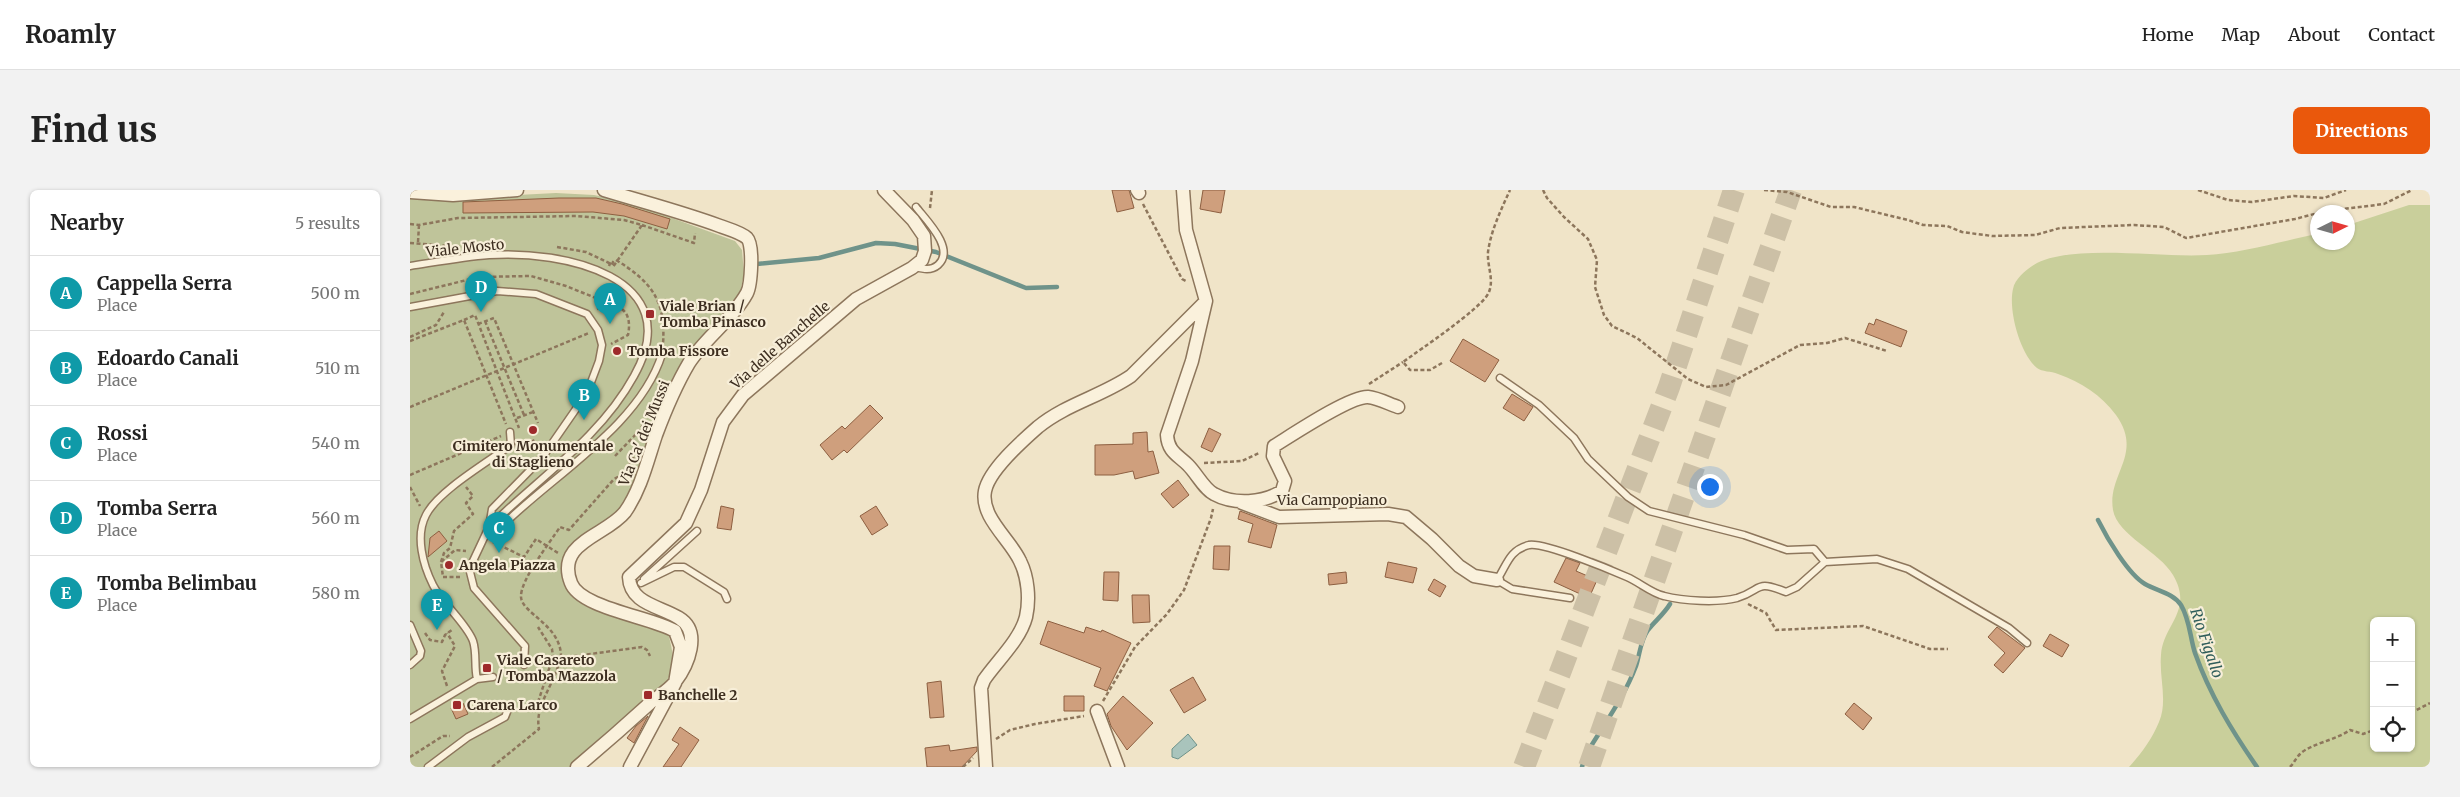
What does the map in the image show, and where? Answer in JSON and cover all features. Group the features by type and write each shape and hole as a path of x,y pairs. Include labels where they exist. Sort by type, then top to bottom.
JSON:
{"street":[{"path":"410,192 453,195 517,190"},
{"name":"Via Ca' dei Mussi","path":"604,190 698,218 742,234 752,246 748,290 740,306 690,362 657,434 637,492 624,513 610,526 582,542 571,557 569,573 571,585 582,597 600,606 660,623 675,630 681,647 674,683"},
{"path":"884,190 913,220 924,236 925,251 922,260 915,267"},
{"path":"1183,190 1186,230 1204,295 1192,361 1167,435 1168,446 1187,463 1214,494"},
{"name":"Via delle Banchelle","path":"636,596 629,586 629,577 686,523 700,490 723,422 743,395 856,299 915,267"},
{"path":"986,767 981,688 984,680 1023,625 1028,597 1020,561 989,514 985,501 985,491 989,480 996,470 1040,426 1067,408 1117,386 1131,376 1204,295"},
{"path":"1274,446 1362,397 1370,397 1398,407"},
{"name":"Via Campopiano","path":"1237,502 1261,500 1282,492 1285,481 1273,456 1274,446"},
{"name":"Via Campopiano","path":"1214,494 1279,517 1388,514 1406,517 1459,566 1474,576 1497,580"},
{"path":"630,767 688,658 690,633 680,618 643,602 636,596"},
{"path":"578,767 674,683"},
{"path":"1097,711 1118,767"}],"lane":[{"path":"915,267 934,268 939,264 944,253 940,241 916,207"},
{"name":"Viale Mosto","path":"410,266 490,255 553,258 581,264 617,280 634,294 646,311 648,330 642,361 633,378 607,416 576,450 523,493 489,527"},
{"path":"410,307 456,297 497,291 536,294 587,314 598,330 602,345 599,362 587,393 542,458 492,509 489,527 473,561 471,573 474,588 482,600 525,646 524,664"},
{"path":"489,527 500,528 523,504 567,472 609,432 641,394 658,366 662,354"},
{"path":"1500,378 1539,405 1574,438 1588,459 1628,497 1649,511 1704,527 1744,535 1787,550 1814,549 1825,562"},
{"path":"476,679 472,640 433,585 423,557 421,536 425,516 447,492 511,446 510,432"},
{"path":"636,596 641,583 652,570 698,531"},
{"path":"1570,598 1512,590 1497,580 1511,554 1530,545 1547,547 1627,577 1663,596 1700,600 1736,598 1760,586 1772,587 1786,592 1797,587 1825,562 1877,559 1908,569 2009,628 2028,643"},
{"path":"641,583 674,567 684,567 724,592 727,599"},
{"path":"410,625 414,641 421,651 420,656 410,665"},
{"path":"410,719 476,679 493,676"},
{"path":"428,767 468,737 505,717 508,712"}],"path":[{"path":"1442,363 1430,370 1410,370 1403,362 1456,323 1487,295 1492,283 1488,253 1494,228 1510,190"},
{"path":"1543,190 1547,198 1588,239 1597,260 1596,287 1604,315 1612,326 1637,338 1656,356 1688,379 1706,387 1726,385 1800,345 1827,343 1845,338 1887,351"},
{"path":"1764,190 1788,192 1830,208 1854,207 1923,225 1947,226 1962,232 1992,236 2034,235 2060,228 2134,225 2164,227 2186,238 2310,215"},
{"path":"2198,190 2228,200 2252,202 2294,196 2324,198 2346,190"},
{"path":"2355,208 2384,204 2412,190"},
{"path":"1138,192 1182,279 1204,295"},
{"path":"458,212 458,218"},
{"path":"410,224 419,225 458,218 576,216 624,220 694,243 696,233"},
{"path":"418,242 419,225"},
{"path":"616,260 642,225"},
{"path":"410,243 418,242 468,248"},
{"path":"555,247 586,252 610,264"},
{"path":"410,337 436,325 456,297"},
{"path":"587,314 613,305 619,306 628,316 630,326 628,335 613,343 602,345"},
{"path":"410,341 474,315 521,427"},
{"path":"628,316 632,315"},
{"path":"478,324 494,318 538,423"},
{"path":"410,475 510,432 464,320"},
{"path":"486,321 524,415"},
{"path":"410,407 580,337"},
{"path":"517,418 533,412"},
{"path":"615,456 640,430 650,414"},
{"path":"1187,463 1242,460 1274,446"},
{"path":"461,481 474,496 466,503 473,514 454,531 450,548 444,553 441,562 443,577 471,573"},
{"path":"410,488 425,516"},
{"path":"996,739 1010,730 1035,724 1078,719 1097,711 1135,647 1167,614 1184,590 1212,518 1214,494"},
{"path":"410,499 415,497"},
{"path":"489,541 524,557 536,539 562,556 563,551"},
{"path":"441,562 455,550 466,551"},
{"path":"1736,598 1766,613 1776,630 1863,626 1930,649 1948,649"},
{"path":"414,641 426,632 430,640 442,642 447,633 460,623"},
{"path":"538,627 552,649 550,666 538,702"},
{"path":"447,633 455,646 442,671 450,695"},
{"path":"561,658 642,647 647,650 650,656"},
{"path":"524,664 550,666"},
{"path":"2415,711 2430,703"},
{"path":"492,767 539,730 536,716"},
{"path":"2290,767 2300,754 2306,750 2338,738 2350,730 2363,734 2370,731"},
{"path":"410,757 443,736 468,737"}],"green space":[{"name":"Cimitero Monumentale di Staglieno","path":"556,193 594,195 628,202 735,241 742,250 744,274 739,298 690,352 673,377 637,482 627,501 613,518 576,541 569,587 668,633 673,664 669,677 660,691 571,767 410,767 410,197 455,198"},
{"path":"2409,205 2430,205 2430,767 2129,767 2150,740 2162,714 2161,655 2163,644 2179,608 2179,588 2167,567 2130,535 2116,519 2113,510 2113,497 2126,453 2124,429 2116,415 2104,401 2090,390 2066,377 2039,369 2031,361 2025,353 2014,320 2012,308 2013,289 2022,274 2037,263 2053,257 2095,253 2207,255 2248,249 2310,236 2310,250 2355,250 2355,223"}],"water":[{"path":"1188,734 1197,745 1178,759 1172,757 1172,749"}],"building":[{"path":"1112,190 1129,190 1134,208 1117,212"},
{"path":"1203,190 1225,190 1221,213 1200,209"},
{"path":"596,198 670,219 667,229 624,216 593,212 463,213 463,202"},
{"path":"1876,319 1907,331 1901,347 1865,333 1869,323 1874,325"},
{"path":"1463,339 1499,360 1485,382 1450,361"},
{"path":"1512,394 1533,407 1524,421 1503,408"},
{"path":"870,405 883,418 847,453 844,450 832,460 820,445 842,426 845,429"},
{"path":"1209,428 1221,434 1212,452 1201,447"},
{"path":"1147,432 1148,452 1153,451 1159,473 1135,479 1133,471 1114,475 1095,475 1095,445 1133,444 1133,433"},
{"path":"1178,480 1189,495 1173,508 1161,494"},
{"path":"721,506 734,509 731,530 717,528"},
{"path":"876,506 888,525 872,535 860,516"},
{"path":"1240,511 1277,525 1271,548 1248,542 1253,524 1238,519"},
{"path":"439,531 447,541 428,557 430,538"},
{"path":"1214,546 1230,546 1229,570 1213,569"},
{"path":"1566,558 1580,563 1576,571 1597,580 1589,598 1554,582"},
{"path":"1388,562 1417,568 1413,583 1385,577"},
{"path":"1104,572 1119,572 1118,601 1103,600"},
{"path":"1346,572 1347,583 1329,585 1328,574"},
{"path":"1434,579 1446,586 1440,597 1428,590"},
{"path":"1132,595 1149,595 1150,622 1133,623"},
{"path":"1048,621 1084,633 1086,627 1101,632 1102,630 1131,643 1107,691 1094,686 1101,668 1040,644"},
{"path":"1997,627 2025,648 2003,673 1994,665 2005,653 1988,637"},
{"path":"2050,634 2069,645 2062,657 2043,646"},
{"path":"1193,677 1206,700 1184,713 1170,690"},
{"path":"941,681 944,717 930,718 927,683"},
{"path":"1064,696 1084,696 1084,711 1064,711"},
{"path":"1123,696 1153,723 1127,750 1111,726 1107,714"},
{"path":"463,703 468,714 456,719 451,708"},
{"path":"1854,703 1872,718 1863,730 1845,714"},
{"path":"648,716 634,743 627,738 636,726"},
{"path":"680,727 699,740 681,767 663,767 679,744 672,740"},
{"path":"949,745 950,751 977,747 977,751 962,767 927,767 925,748"}],"waterway":[{"path":"757,264 819,258 876,243 895,244 936,252 1026,288 1057,287"},
{"name":"Rio Figallo","path":"2098,520 2112,546 2138,579 2169,595 2181,605 2188,623 2195,653 2215,698 2230,726 2257,767"},
{"path":"1582,767 1585,756 1631,678 1645,634 1670,604"}],"tunnel":[{"path":"1524,767 1669,387 1734,190"},
{"path":"1589,767 1791,190"}],"place":[{"name":"Tomba Serra","path":"481,312"},
{"name":"Viale Brian / Tomba Pinasco","path":"650,314"},
{"name":"Cappella Serra","path":"610,324"},
{"name":"Tomba Fissore","path":"617,351"},
{"name":"Edoardo Canali","path":"584,420"},
{"name":"Cimitero Monumentale di Staglieno","path":"533,430"},
{"name":"Rossi","path":"499,553"},
{"name":"Angela Piazza","path":"449,565"},
{"name":"Tomba Belimbau","path":"437,630"},
{"name":"Viale Casareto / Tomba Mazzola","path":"487,668"},
{"name":"Banchelle 2","path":"648,695"},
{"name":"Carena Larco","path":"457,705"}]}
